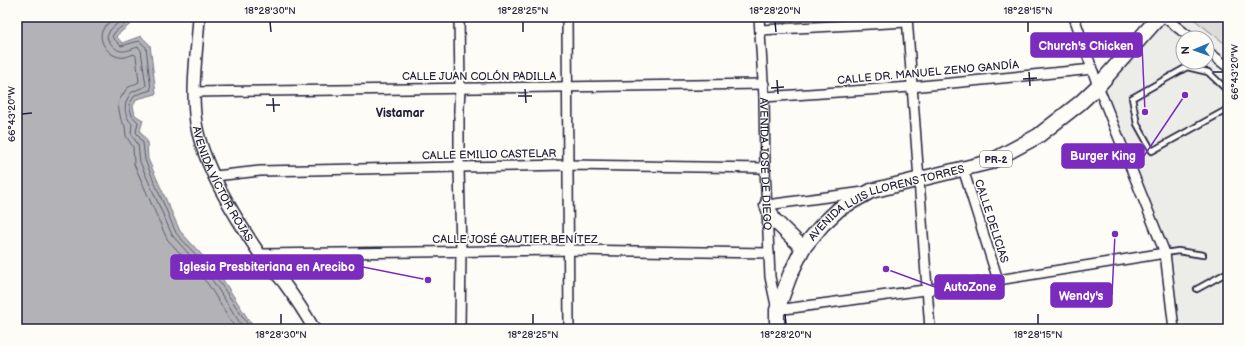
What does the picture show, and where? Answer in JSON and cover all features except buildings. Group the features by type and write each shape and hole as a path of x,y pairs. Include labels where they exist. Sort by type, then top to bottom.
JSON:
{"main road":[{"name":"AVENIDA LUIS LLORENS TORRES","path":"803,248 822,225 839,209 871,191 990,162 1038,136 1080,103 1098,86 1159,17"},
{"path":"767,205 773,219 803,248"},
{"name":"AVENIDA JOSÉ DE DIEGO","path":"777,329 777,310 790,275 803,248"}],"street":[{"name":"AVENIDA VÍCTOR ROJAS","path":"199,17 194,92 196,123 204,154 235,215 260,254 299,304 314,329"},
{"path":"459,17 459,167 461,251 460,329"},
{"path":"567,17 570,329"},
{"name":"AVENIDA JOSÉ DE DIEGO","path":"759,17 764,84 765,168 770,277 777,310"},
{"path":"1074,17 1098,86 1165,253 1174,329"},
{"path":"1164,17 1181,30"},
{"path":"760,30 907,19 930,329"},
{"path":"1215,57 1228,67"},
{"name":"CALLE DR. MANUEL ZENO GANDÍA","path":"764,97 912,87 1093,70"},
{"name":"CALLE JUAN COLÓN PADILLA","path":"194,92 764,84"},
{"name":"CALLE EMILIO CASTELAR","path":"214,176 260,171 569,165 765,168"},
{"name":"CALLE DELICIAS","path":"963,169 998,280"},
{"path":"767,205 871,191"},
{"name":"CALLE JOSÉ GAUTIER BENÍTEZ","path":"260,254 570,250 769,253"},
{"path":"777,310 998,280 1165,253"}],"lane":[{"path":"1228,91 1208,72 1187,67 1132,98 1137,124 1152,151 1228,109"},
{"path":"1165,253 1178,251 1203,255"},
{"path":"1197,289 1228,272"}],"shaded area":[{"path":"1168,17 1191,17 1208,30 1175,30 1175,70 1215,70 1215,36 1228,46 1228,329 1178,329 1167,245 1103,86"},
{"path":"1191,17 1228,17 1228,46 1215,36 1215,30 1208,30"}],"water":[{"path":"17,17 139,17 116,36 122,43 141,36 150,45 156,94 137,99 133,106 135,115 143,120 140,131 147,141 148,159 180,231 220,275 256,329 17,329"}],"place":[{"name":"Burger King","path":"1185,95"},
{"name":"Church's Chicken","path":"1145,112"},
{"name":"Wendy's","path":"1115,234"},
{"name":"AutoZone","path":"886,269"},
{"name":"Iglesia Presbiteriana en Arecibo","path":"428,280"}],"district":[{"name":"Vistamar","path":"400,113"}]}
